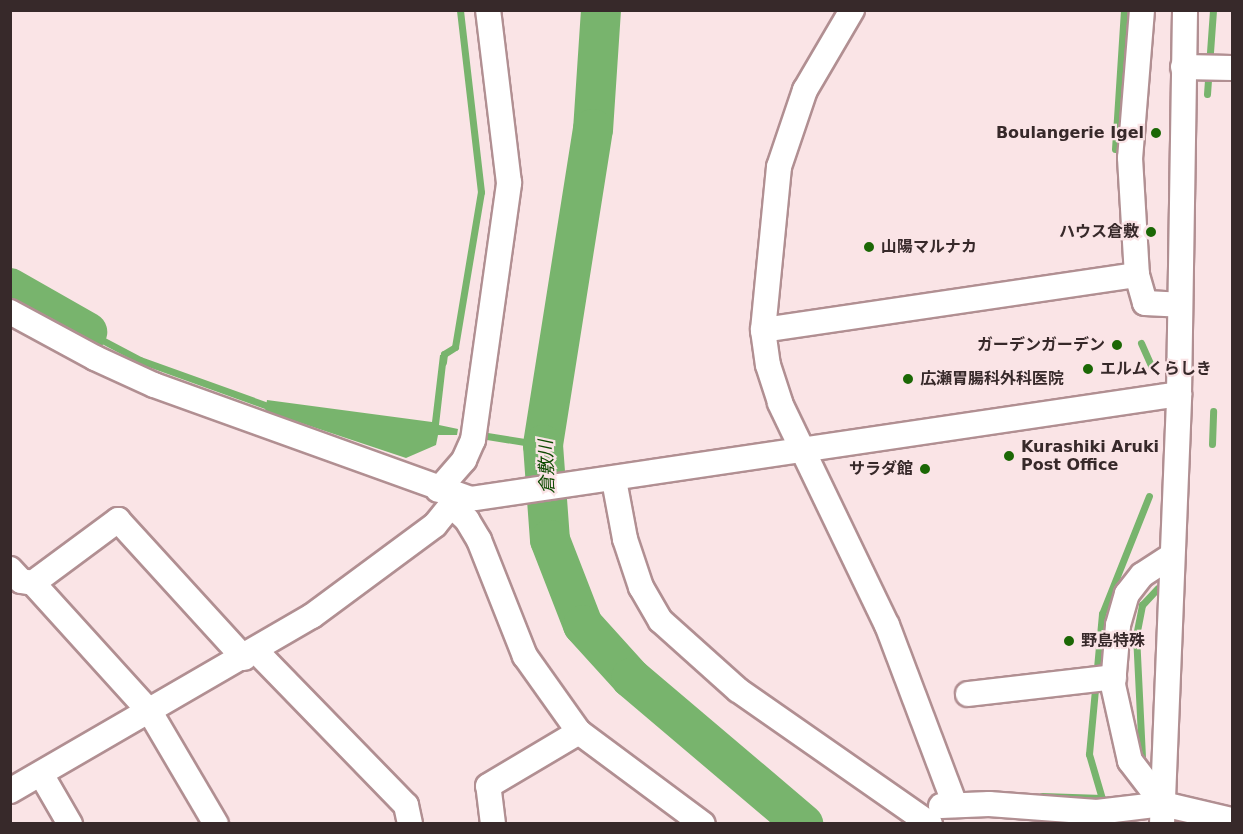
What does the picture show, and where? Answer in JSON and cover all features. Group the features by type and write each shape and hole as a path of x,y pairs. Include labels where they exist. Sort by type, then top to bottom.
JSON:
{"street":[{"path":"10,791 150,712 312,616 435,525 473,440 509,183 488,10"},
{"path":"852,10 805,90 778,167 763,330 768,365 780,403 887,625 955,804"},
{"path":"1142,10 1130,158 1137,275 1145,303 1180,305"},
{"path":"1162,814 1170,557 1179,394 1180,305 1210,68 1185,10"},
{"path":"763,330 1137,275"},
{"path":"10,312 94,358 154,384 447,496 478,498 608,480 1179,394"},
{"path":"608,480 641,587 661,621 738,690 921,817 955,804 1162,814 1233,820"},
{"path":"447,496 467,520 479,540 525,656 579,732 703,824"},
{"path":"33,583 118,520 250,654 406,805 410,824"},
{"path":"1162,814 1130,761 1101,678 1127,594 1142,575 1170,557"},
{"path":"10,569 21,581 33,583 150,712 216,824"},
{"path":"968,694 1101,678"},
{"path":"493,824 488,786 579,732"},
{"path":"41,774 70,824"}],"shaded area":[{"path":"440,355 447,355 439,425 458,429 457,435 438,435 436,445 406,458 265,411 267,400 432,422"}],"waterway":[{"path":"443,362 444,354 455,347 481,192 460,10"},
{"name":"倉敷川","path":"601,10 593,129 543,445 550,540 583,625 631,678 803,824"},
{"path":"1115,149 1124,10"},
{"path":"1207,94 1213,10"},
{"path":"10,288 87,332"},
{"path":"87,332 140,360 273,408"},
{"path":"1141,343 1152,368"},
{"path":"1212,444 1213,411"},
{"path":"487,436 543,445"},
{"path":"1103,802 1089,754 1102,614 1149,496"},
{"path":"1142,757 1136,636 1142,605 1158,588"},
{"path":"1042,796 1102,798"}],"place":[{"name":"Boulangerie Igel","path":"1156,133"},
{"name":"ハウス倉敷","path":"1151,232"},
{"name":"山陽マルナカ","path":"869,247"},
{"name":"ガーデンガーデン","path":"1117,345"},
{"name":"エルムくらしき","path":"1088,369"},
{"name":"広瀬胃腸科外科医院","path":"908,379"},
{"name":"Kurashiki Aruki Post Office","path":"1009,456"},
{"name":"サラダ館","path":"925,469"},
{"name":"野島特殊","path":"1069,641"}]}
